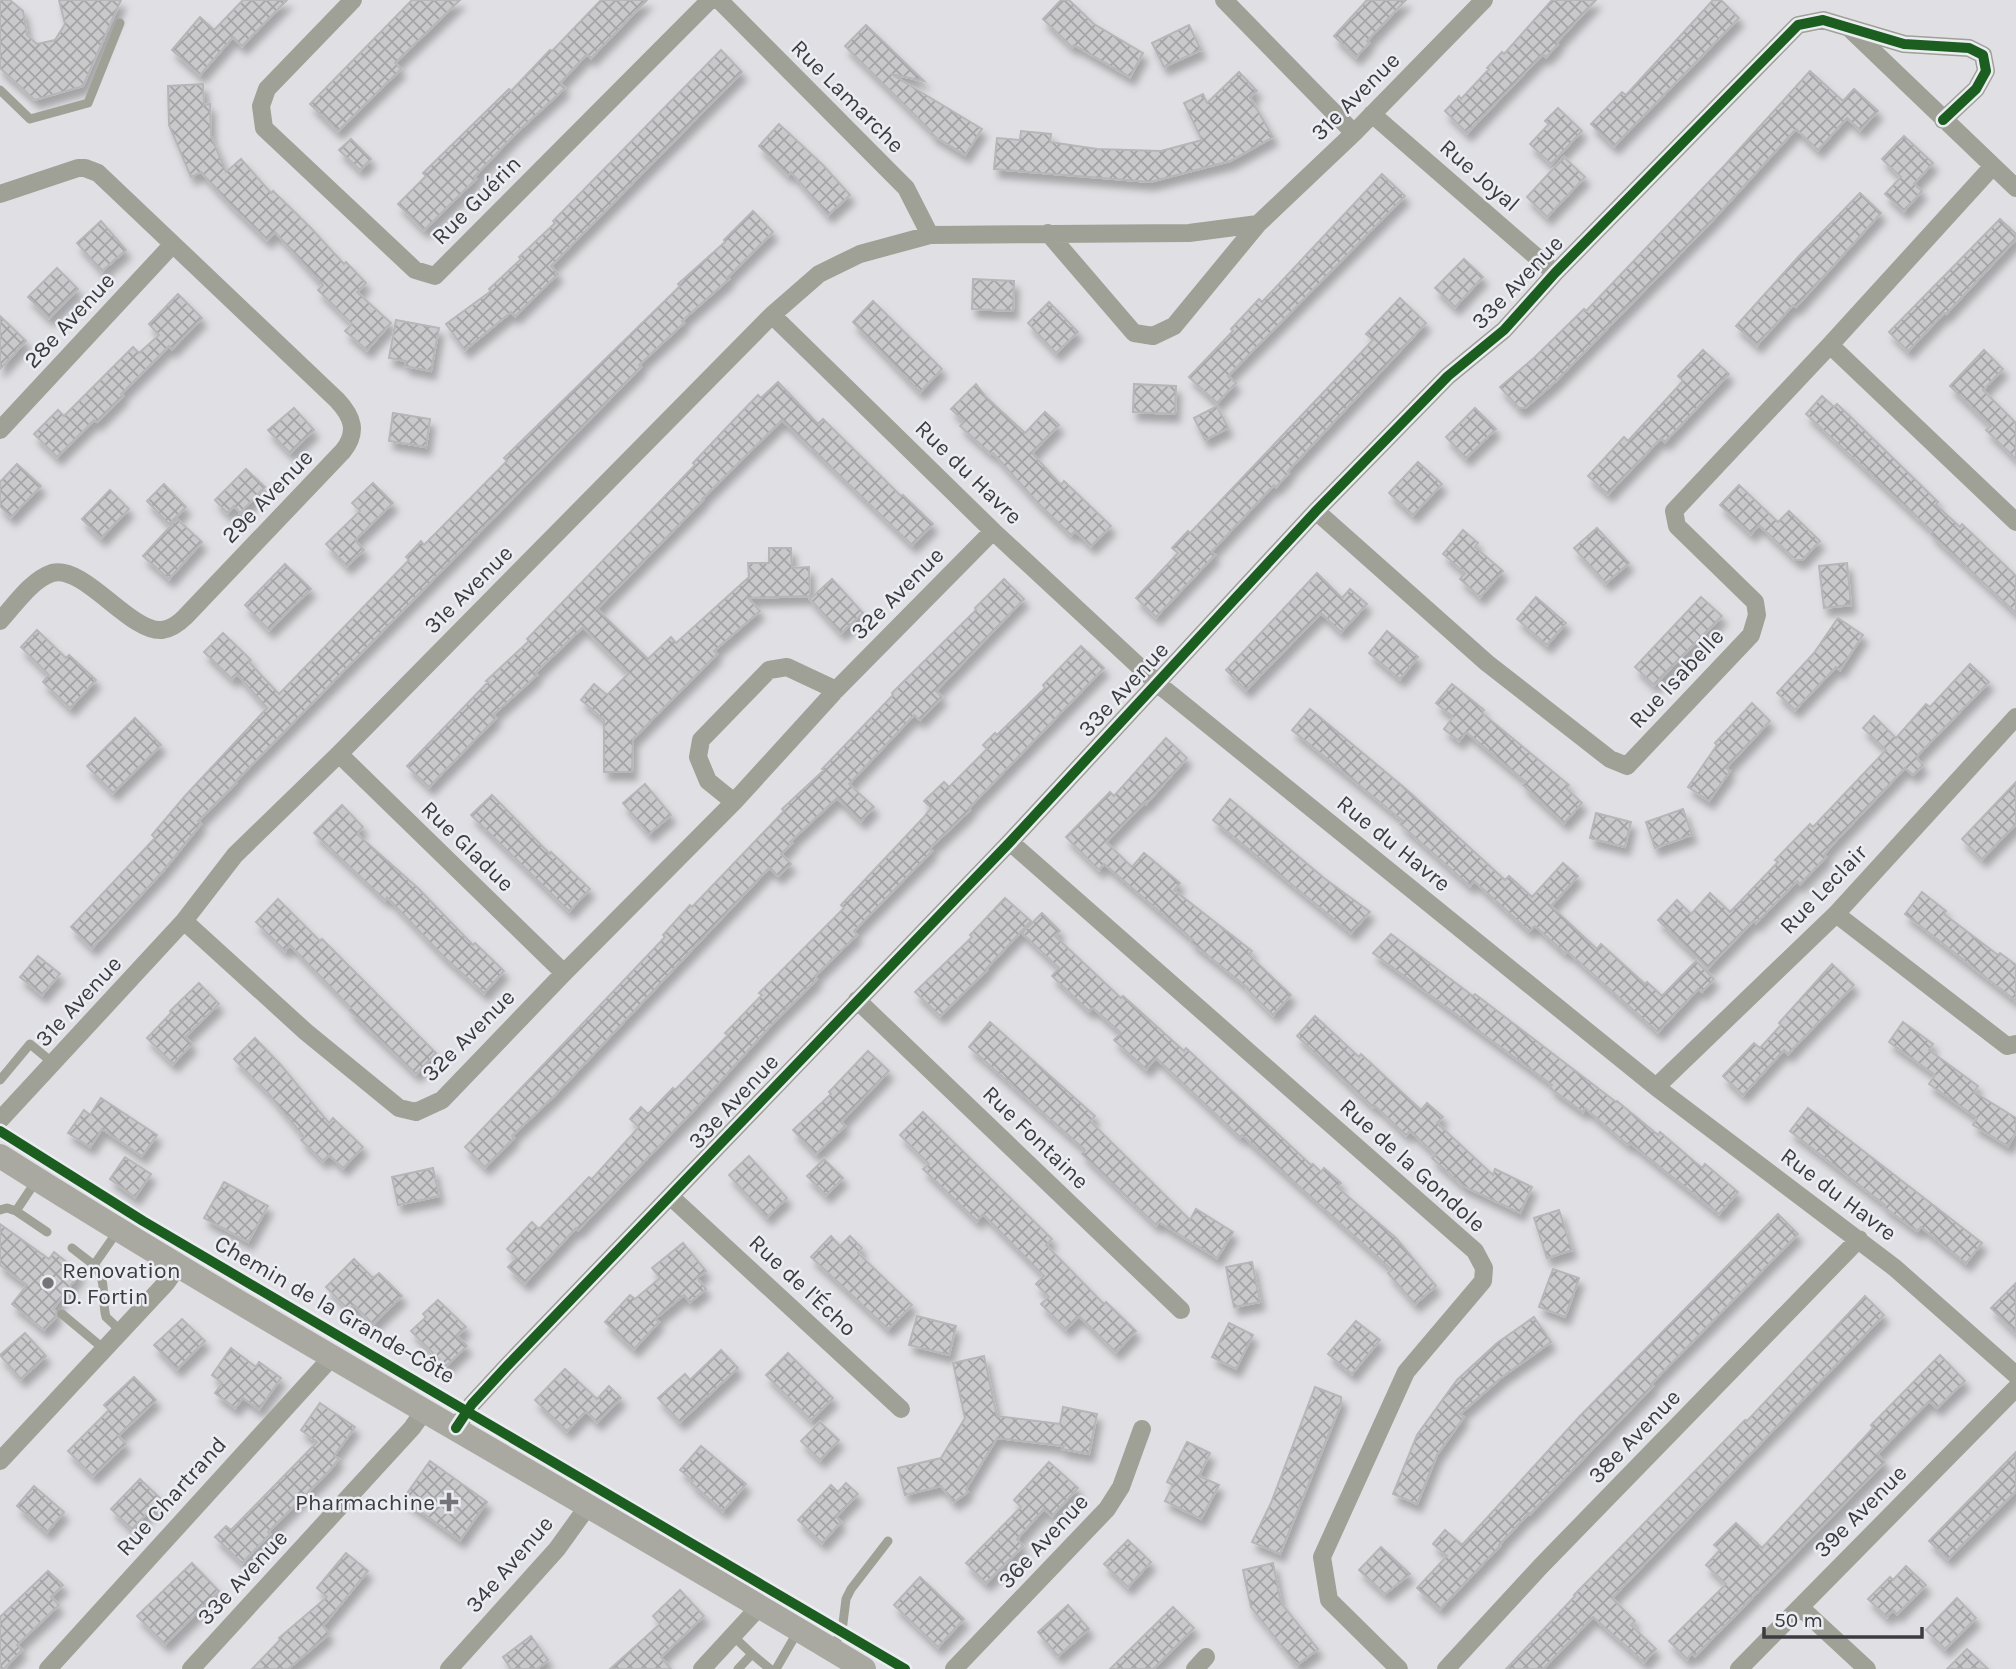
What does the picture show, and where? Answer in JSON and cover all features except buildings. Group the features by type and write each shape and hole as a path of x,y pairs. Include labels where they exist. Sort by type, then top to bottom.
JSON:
{"main road":[{"name":"Chemin de la Grande-Côte","path":"0,1156 331,1358 456,1428 864,1669"}],"street":[{"name":"Rue Guérin","path":"353,0 267,89 261,106 264,128 415,270 435,276 710,0"},
{"name":"Rue Lamarche","path":"719,0 906,188 930,235"},
{"path":"1224,0 1354,133"},
{"name":"31e Avenue","path":"1048,233 1134,333 1153,336 1174,326 1258,224 1354,133 1483,0"},
{"name":"33e Avenue","path":"456,1428 488,1386 1010,842 1316,511 1448,376 1504,330 1555,273 1798,25 1823,20 1904,44 1969,48 1983,55 1986,71 1976,89 1943,120"},
{"path":"1846,26 2016,188"},
{"name":"Rue Joyal","path":"1372,114 1555,273"},
{"name":"Rue Isabelle","path":"1316,511 1487,663 1610,759 1627,766 1751,635 1757,615 1755,602 1677,526 1674,511 1993,166"},
{"path":"0,194 71,170 91,169 173,244"},
{"name":"31e Avenue","path":"4,1110 54,1063 184,921 235,855 339,754 772,315 819,274 860,254 930,235 1189,233 1258,224"},
{"name":"28e Avenue","path":"0,430 173,244"},
{"name":"29e Avenue","path":"0,621 36,583 48,575 60,572 78,579 149,627 164,630 172,627 185,617 338,458 352,436 352,421 337,400 173,244"},
{"name":"Rue du Havre","path":"772,315 993,531 1158,684 1656,1087 1859,1239 2016,1375"},
{"path":"1830,345 2016,522"},
{"name":"32e Avenue","path":"184,921 306,1032 399,1108 416,1112 443,1100 564,973 734,802 836,690 993,531"},
{"path":"734,802 708,780 698,757 701,740 769,670 787,667 836,690"},
{"name":"Rue Leclair","path":"1656,1087 1836,914 2016,718"},
{"name":"Rue Gladue","path":"339,754 564,973"},
{"name":"Rue de la Gondole","path":"1010,842 1475,1251 1484,1268 1483,1281 1406,1372 1322,1557 1329,1600 1399,1669"},
{"path":"1836,914 2007,1046 2016,1044"},
{"name":"Rue Fontaine","path":"857,1000 1181,1310"},
{"name":"Rue de l'Écho","path":"671,1197 901,1409"},
{"name":"38e Avenue","path":"1446,1669 1541,1566 1859,1239"},
{"path":"0,1461 167,1282 178,1266"},
{"name":"Rue Chartrand","path":"48,1669 331,1358"},
{"name":"39e Avenue","path":"1739,1669 2016,1388"},
{"name":"33e Avenue","path":"191,1669 412,1428 424,1411"},
{"name":"36e Avenue","path":"954,1669 1107,1509 1122,1487 1142,1429"},
{"name":"34e Avenue","path":"449,1669 556,1549 588,1506"},
{"path":"702,1669 760,1606"},
{"path":"1800,1607 1867,1669"}],"lane":[{"path":"0,90 30,119 89,103 120,23"},
{"path":"0,1080 30,1044 54,1063"},
{"path":"16,1211 37,1180"},
{"path":"0,1210 8,1208 16,1211 47,1232"},
{"path":"94,1265 118,1230"},
{"path":"72,1248 101,1274 106,1317 121,1331"},
{"path":"62,1314 104,1349"},
{"path":"831,1649 842,1631 846,1599 851,1588 888,1541"},
{"path":"776,1669 799,1630"},
{"path":"733,1636 770,1669"},
{"path":"738,1669 752,1654"}],"cycle path":[{"path":"456,1428 472,1404 508,1365 1010,842 1316,511 1448,376 1504,330 1555,273 1798,25 1823,20 1904,44 1969,48 1983,55 1986,71 1976,89 1943,120"},
{"path":"0,1131 143,1221 905,1669"}],"place":[{"name":"Renovation D. Fortin","path":"48,1283"},
{"name":"Pharmachine","path":"449,1502"}]}
